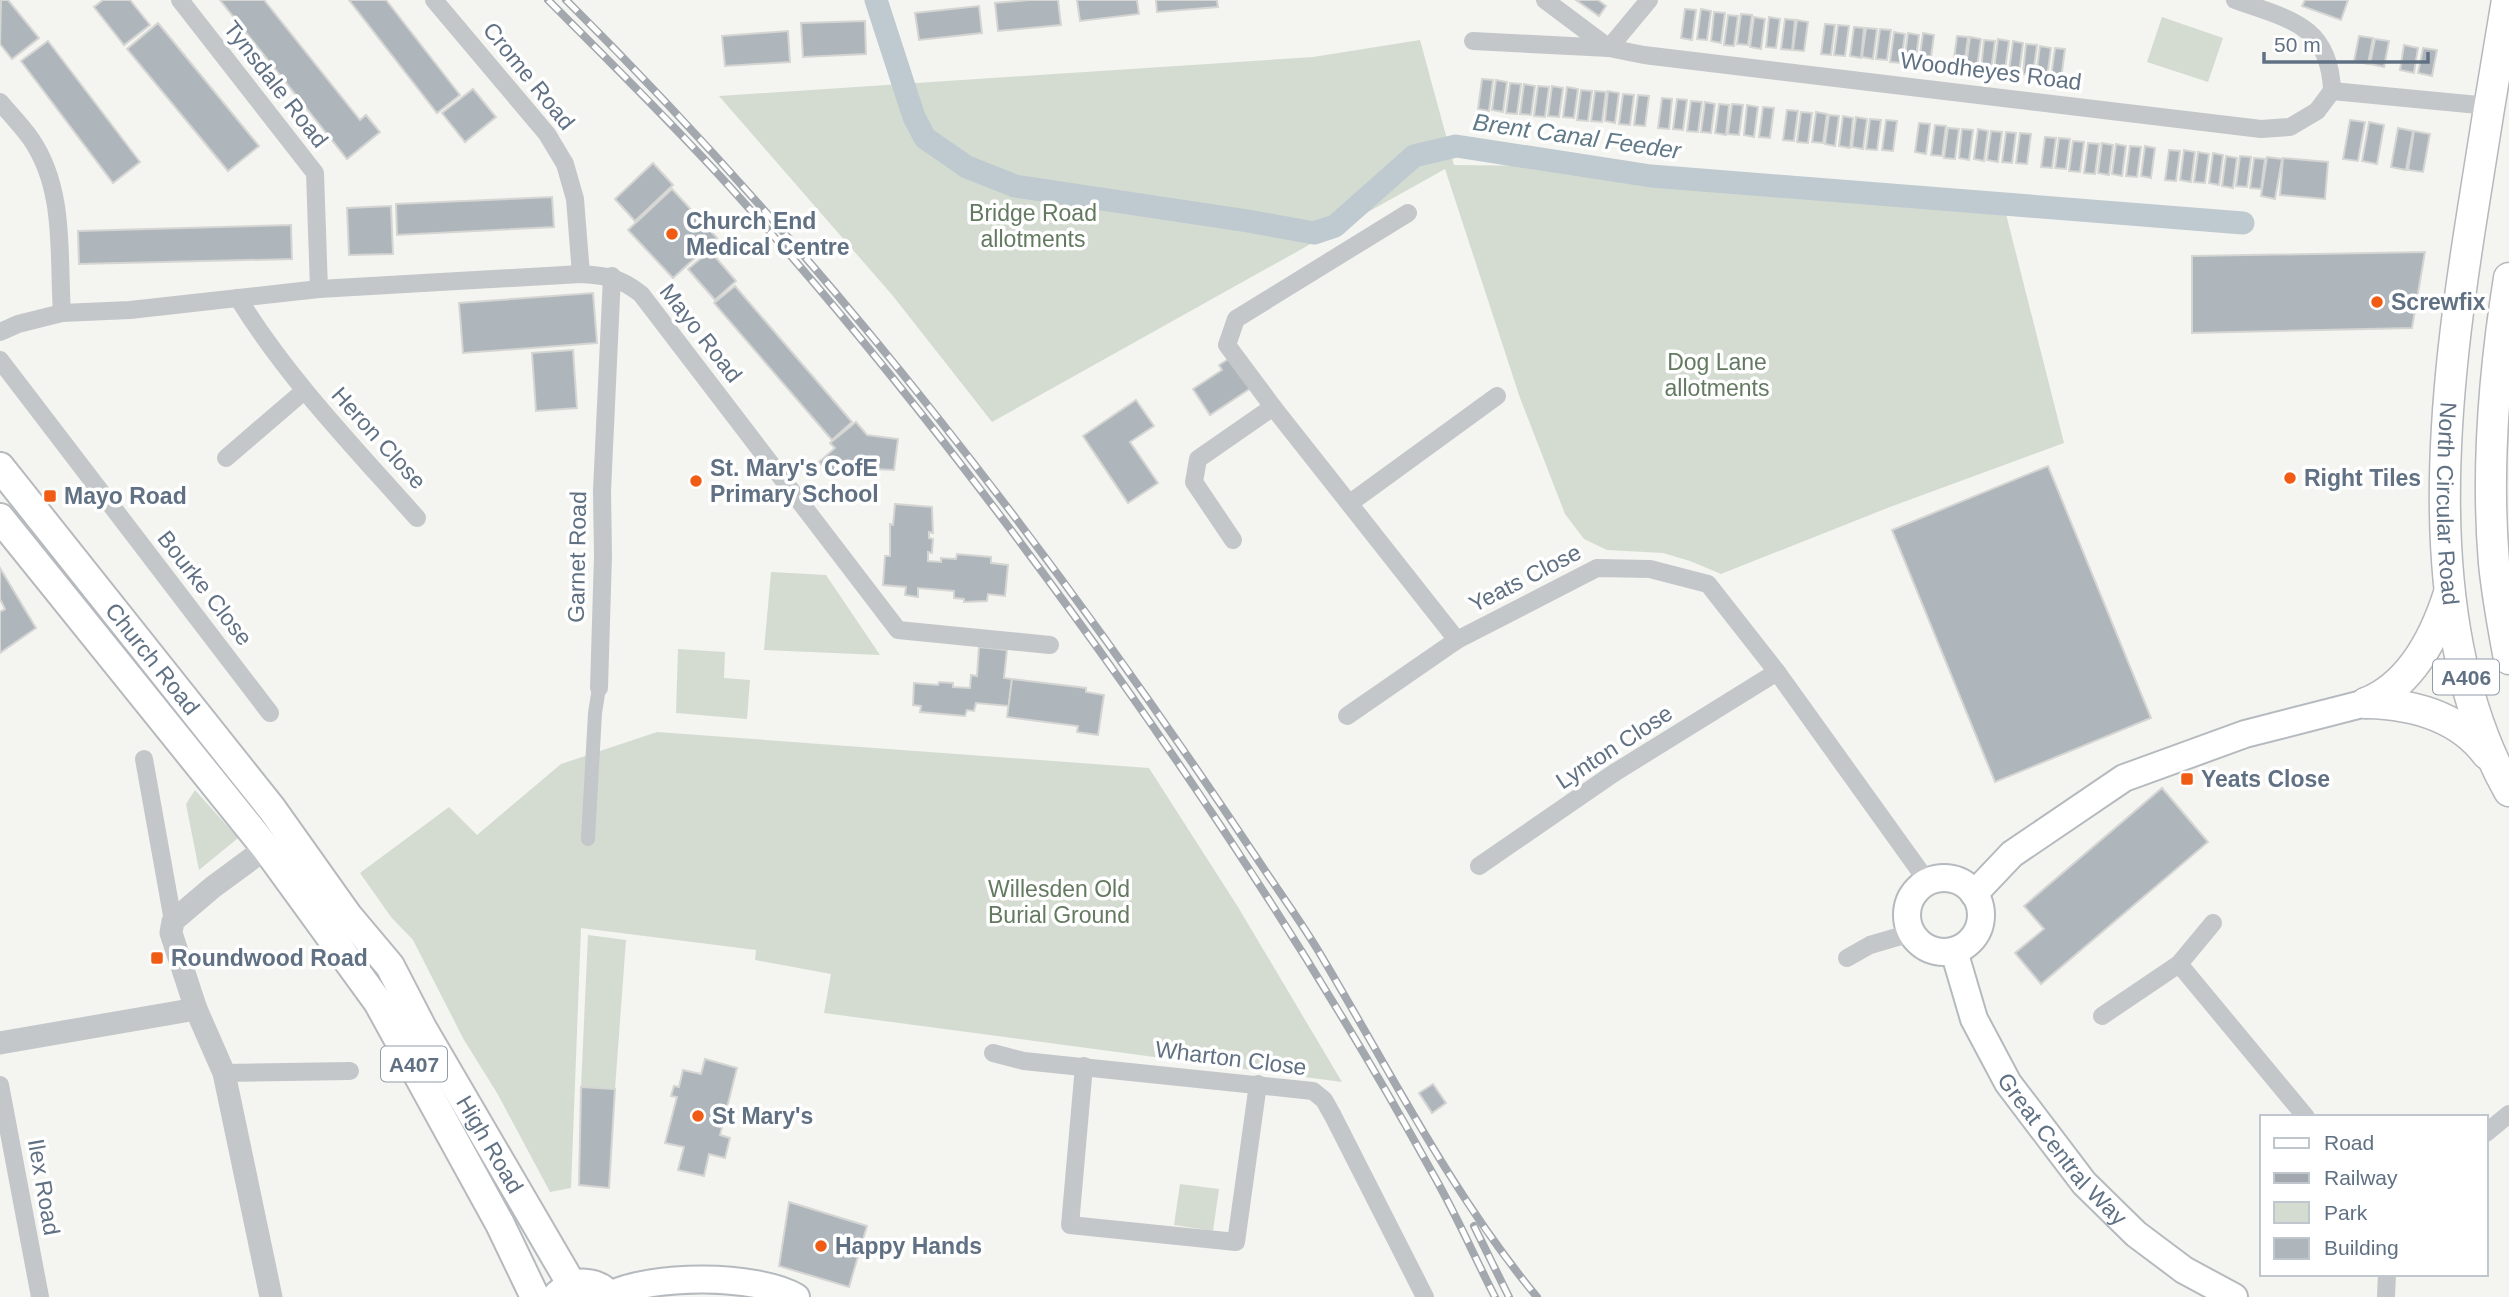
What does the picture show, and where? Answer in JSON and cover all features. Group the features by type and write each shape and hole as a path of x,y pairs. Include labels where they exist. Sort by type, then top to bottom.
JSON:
{"highway":[{"name":"North Circular Road","path":"2507,0 2460,290 2449,392 2444,480 2451,590 2463,666 2476,715 2493,762 2509,791"},
{"name":"North Circular Road","path":"2509,278 2493,421 2491,479 2494,565 2509,659"},
{"path":"2366,703 2387,692 2420,657 2451,590"},
{"path":"2366,703 2400,705 2438,716 2470,735 2493,762"}],"main road":[{"name":"Church Road","path":"0,467 277,839"},
{"name":"Church Road","path":"0,518 277,839"},
{"path":"1974,894 2012,854 2124,778 2245,734 2366,703"},
{"name":"High Road","path":"277,839 348,916 395,974 564,1291 588,1283 611,1296"},
{"name":"High Road","path":"277,839 377,1002 500,1224 535,1297"},
{"path":"1944,877 1963,883 1974,894 1979,905 1980,922 1976,934 1967,944 1954,951 1934,951 1922,945 1911,933 1907,908 1916,890 1927,881 1944,877"},
{"name":"Great Central Way","path":"1954,951 1974,1019 2008,1083 2084,1183 2136,1234 2184,1270 2234,1297"},
{"path":"611,1296 626,1287 688,1279 744,1281 796,1297"}],"street":[{"name":"Tynsdale Road","path":"180,0 315,173 318,289"},
{"name":"Crome Road","path":"434,0 547,134 565,164 575,199 581,274"},
{"path":"1545,0 1609,48 1648,0"},
{"path":"2235,0 2292,19 2317,39 2332,68 2332,91 2489,106"},
{"name":"Woodheyes Road","path":"1474,41 1609,48 1644,55 2261,129 2290,127 2316,111 2332,91"},
{"path":"0,102 32,139 47,170 56,203 62,313"},
{"name":"Yeats Close","path":"1408,214 1236,319 1227,345 1457,640"},
{"name":"Mayo Road","path":"0,331 62,313 130,310 318,289 581,274 612,276 624,281 640,294 898,630 1050,645"},
{"name":"Garnet Road","path":"588,839 594,713 599,688 602,491 612,276"},
{"name":"Heron Close","path":"238,298 261,335 304,391 417,518"},
{"name":"Bourke Close","path":"0,360 270,713"},
{"name":"Heron Close","path":"226,458 304,391"},
{"path":"1350,503 1497,396"},
{"path":"1233,540 1195,482 1198,459 1273,407"},
{"name":"Yeats Close","path":"1347,716 1457,640 1597,568 1650,569 1708,584 1777,672 1927,881"},
{"name":"Lynton Close","path":"1479,866 1614,773 1777,672"},
{"path":"144,759 173,921 171,933 196,1010 224,1073 271,1297"},
{"path":"173,921 277,839"},
{"path":"2102,1016 2179,964 2213,923"},
{"path":"1847,958 1870,945 1911,933"},
{"path":"2179,964 2304,1115"},
{"path":"0,1043 196,1010"},
{"name":"Wharton Close","path":"993,1053 1024,1060 1313,1091 1324,1100 1425,1297"},
{"path":"1084,1066 1070,1225 1195,1238 1236,1242 1258,1084"},
{"path":"224,1073 350,1071"},
{"name":"Ilex Road","path":"0,1085 40,1297"},
{"path":"2488,1131 2509,1114"},
{"path":"2386,1297 2387,1276"}],"green space":[{"path":"2162,17 2223,38 2208,82 2147,62"},
{"path":"1420,40 1454,165 1545,166 1634,180 2006,214 2064,443 1890,507 1721,574 1663,553 1607,550 1584,539 1565,514 1520,398 1445,169 992,422 893,296 719,96 1313,57"},
{"path":"771,572 826,575 880,655 764,650"},
{"path":"678,649 725,652 724,678 750,680 747,719 676,713"},
{"name":"Willesden Old Burial Ground","path":"657,732 1149,768 1238,907 1342,1082 824,1013 831,974 755,960 756,950 581,928 571,1188 550,1192 497,1093 464,1040 413,940 391,917 360,873 449,807 477,835 561,764"},
{"path":"195,790 238,838 199,870 186,804"},
{"path":"588,935 626,940 615,1089 581,1087"},
{"path":"1180,1184 1219,1189 1213,1231 1174,1225"}],"building":[{"path":"1,0 8,0 39,38 12,59 0,44"},
{"path":"103,0 130,0 150,25 124,45 94,7"},
{"path":"220,0 264,0 360,120 366,115 380,132 347,159"},
{"path":"349,0 386,0 460,95 437,113"},
{"path":"1058,0 1061,25 998,31 995,3"},
{"path":"1077,0 1137,0 1139,14 1080,21"},
{"path":"1156,0 1217,0 1218,7 1157,12"},
{"path":"1576,0 1598,0 1606,6 1599,16"},
{"path":"2305,0 2348,0 2341,20 2302,6"},
{"path":"979,6 982,33 919,40 915,13"},
{"path":"1685,9 1696,10 1692,40 1681,38"},
{"path":"1701,9 1711,11 1707,40 1697,39"},
{"path":"1714,12 1725,13 1721,43 1711,41"},
{"path":"1741,14 1752,15 1748,45 1737,44"},
{"path":"1728,15 1738,16 1734,46 1724,45"},
{"path":"1754,17 1765,19 1761,49 1750,47"},
{"path":"1769,17 1780,19 1776,48 1766,47"},
{"path":"1785,19 1795,20 1792,50 1781,49"},
{"path":"1797,20 1808,22 1804,51 1793,50"},
{"path":"865,21 866,54 803,57 801,23"},
{"path":"158,23 259,146 228,171 127,49"},
{"path":"1825,24 1835,25 1831,55 1821,54"},
{"path":"1838,25 1849,26 1845,56 1834,55"},
{"path":"1854,27 1864,28 1861,58 1850,56"},
{"path":"1866,28 1877,29 1873,59 1862,57"},
{"path":"1880,29 1891,30 1887,60 1876,59"},
{"path":"788,31 790,62 725,66 722,36"},
{"path":"1894,32 1905,34 1901,63 1890,62"},
{"path":"1908,33 1919,35 1915,65 1904,64"},
{"path":"1923,33 1934,35 1930,64 1919,63"},
{"path":"1957,36 1968,37 1964,67 1953,66"},
{"path":"2359,36 2373,38 2368,64 2354,61"},
{"path":"1970,37 1981,39 1977,68 1966,67"},
{"path":"1998,39 2009,41 2005,70 1994,69"},
{"path":"2375,39 2389,41 2384,67 2370,64"},
{"path":"1984,40 1995,41 1991,71 1981,69"},
{"path":"48,41 140,162 113,183 21,61"},
{"path":"2013,41 2023,43 2019,73 2009,71"},
{"path":"2026,44 2037,45 2033,75 2023,74"},
{"path":"2404,45 2418,48 2414,73 2400,70"},
{"path":"2040,46 2051,48 2047,78 2036,76"},
{"path":"2055,48 2065,49 2061,79 2051,77"},
{"path":"2423,48 2437,50 2432,76 2418,73"},
{"path":"1482,79 1493,80 1489,111 1478,109"},
{"path":"1496,80 1507,82 1503,112 1492,110"},
{"path":"1510,83 1521,84 1517,114 1506,113"},
{"path":"1524,84 1535,86 1531,115 1520,114"},
{"path":"1538,86 1549,87 1545,117 1534,116"},
{"path":"1552,86 1563,88 1559,117 1548,116"},
{"path":"1567,87 1578,89 1574,118 1563,117"},
{"path":"473,89 496,117 465,142 442,113"},
{"path":"1581,90 1592,91 1588,121 1577,120"},
{"path":"1595,91 1606,92 1602,122 1591,121"},
{"path":"1608,91 1619,93 1615,123 1605,121"},
{"path":"1623,94 1634,95 1630,125 1619,124"},
{"path":"1638,95 1649,96 1645,126 1634,125"},
{"path":"1662,98 1672,99 1669,129 1658,128"},
{"path":"1677,99 1687,100 1683,130 1673,129"},
{"path":"1691,101 1702,102 1698,132 1687,131"},
{"path":"1705,102 1715,104 1711,133 1701,132"},
{"path":"1719,104 1729,105 1726,135 1715,133"},
{"path":"1732,104 1743,105 1739,135 1728,134"},
{"path":"1747,105 1758,107 1754,137 1744,135"},
{"path":"1763,107 1774,108 1770,138 1759,137"},
{"path":"1787,110 1798,111 1794,141 1783,140"},
{"path":"1801,112 1812,113 1808,143 1797,142"},
{"path":"1816,112 1827,114 1823,143 1812,142"},
{"path":"1829,115 1839,116 1835,146 1825,144"},
{"path":"1843,116 1853,118 1850,148 1839,146"},
{"path":"1856,117 1867,119 1863,149 1852,147"},
{"path":"1870,119 1881,120 1877,150 1866,149"},
{"path":"1886,120 1897,121 1893,151 1882,150"},
{"path":"2350,120 2365,122 2358,161 2343,159"},
{"path":"2369,122 2384,125 2377,164 2362,161"},
{"path":"1919,123 1930,124 1926,154 1915,152"},
{"path":"1935,125 1946,126 1942,156 1931,155"},
{"path":"1948,128 1959,129 1955,159 1944,158"},
{"path":"2398,128 2413,131 2406,170 2391,167"},
{"path":"1962,129 1973,130 1969,160 1959,158"},
{"path":"1978,129 1988,131 1984,161 1974,159"},
{"path":"1991,131 2002,132 1998,162 1987,160"},
{"path":"2414,131 2430,134 2423,172 2408,170"},
{"path":"2006,132 2016,133 2012,163 2002,162"},
{"path":"2020,133 2031,134 2027,164 2016,163"},
{"path":"2045,137 2056,138 2052,168 2041,167"},
{"path":"2059,138 2070,139 2066,169 2055,168"},
{"path":"2073,141 2084,142 2080,172 2069,171"},
{"path":"2088,143 2099,144 2095,174 2084,173"},
{"path":"2102,143 2113,145 2109,175 2098,173"},
{"path":"2116,144 2126,146 2122,176 2112,174"},
{"path":"2130,146 2141,147 2137,177 2126,176"},
{"path":"2145,146 2155,148 2151,178 2141,176"},
{"path":"2169,150 2180,151 2176,181 2165,180"},
{"path":"2184,150 2195,152 2191,182 2180,180"},
{"path":"2198,152 2209,154 2205,183 2194,182"},
{"path":"2213,153 2223,155 2219,185 2209,183"},
{"path":"2226,156 2237,158 2233,188 2222,186"},
{"path":"2240,156 2251,157 2247,187 2236,186"},
{"path":"2267,157 2282,159 2275,199 2261,196"},
{"path":"2254,158 2265,159 2261,189 2250,188"},
{"path":"2283,158 2328,162 2325,199 2280,195"},
{"path":"653,163 673,185 635,221 615,199"},
{"name":"Church End Medical Centre","path":"672,189 717,238 673,278 628,230"},
{"path":"552,197 554,227 397,235 396,204"},
{"path":"391,206 393,254 349,255 347,208"},
{"path":"291,225 292,259 79,264 78,231"},
{"path":"710,251 736,281 715,300 688,269"},
{"path":"2425,252 2412,328 2192,333 2192,256"},
{"path":"735,286 852,422 832,440 714,303"},
{"path":"593,293 597,343 463,353 459,303"},
{"path":"573,350 577,408 536,411 532,353"},
{"path":"1233,356 1254,386 1210,415 1193,389 1222,370 1219,365"},
{"path":"1136,400 1154,426 1130,442 1158,483 1128,503 1083,436"},
{"path":"856,422 867,435 898,439 894,470 851,468 847,464 831,476 819,462 835,448 830,443"},
{"path":"2048,466 2151,718 1995,782 1892,530"},
{"path":"895,504 932,507 933,533 929,532 929,538 933,539 932,553 928,552 928,561 956,559 957,554 991,557 991,563 1008,565 1005,596 988,594 987,601 964,602 964,599 954,598 954,591 918,588 918,597 905,595 906,587 883,585 885,556 890,556 890,524 893,525"},
{"path":"0,568 36,628 0,653 0,612 5,609 0,599"},
{"path":"979,647 1007,650 1004,678 1012,679 1009,706 976,703 974,711 967,710 965,716 920,712 921,706 913,705 914,683 953,683 953,687 970,688 971,675 977,676"},
{"path":"1012,679 1086,688 1086,692 1104,695 1098,735 1077,732 1078,726 1007,717"},
{"path":"2162,788 2208,842 2041,984 2015,953 2044,929 2024,906"},
{"name":"St Mary's","path":"705,1059 737,1068 720,1135 730,1138 725,1158 709,1154 704,1176 678,1170 684,1147 665,1143 677,1097 671,1096 674,1086 679,1087 683,1070 701,1074"},
{"path":"1433,1084 1446,1103 1432,1113 1419,1093"},
{"path":"581,1087 615,1089 609,1188 579,1185"},
{"name":"Happy Hands","path":"789,1202 867,1226 849,1287 779,1266"}],"waterway":[{"name":"Brent Canal Feeder","path":"876,0 914,117 925,138 967,167 1015,186 1314,233 1335,226 1414,156 1456,146 1651,176 2243,223"}],"railway":[{"path":"548,0 707,162 834,307 984,494 1079,623 1208,807 1324,988 1398,1111 1495,1297"},
{"path":"566,0 755,200 845,304 1017,520 1099,630 1296,916 1448,1173 1537,1297"},
{"path":"1474,1226 1509,1297"}],"place":[{"name":"Church End Medical Centre","path":"672,234"},
{"name":"Screwfix","path":"2377,302"},
{"name":"Right Tiles","path":"2290,478"},
{"name":"St. Mary's CofE Primary School","path":"696,481"},
{"name":"Mayo Road","path":"50,496"},
{"name":"Yeats Close","path":"2187,779"},
{"name":"Roundwood Road","path":"157,958"},
{"name":"St Mary's","path":"698,1116"},
{"name":"Happy Hands","path":"821,1246"}],"park label":[{"name":"Bridge Road allotments","path":"1033,226"},
{"name":"Dog Lane allotments","path":"1717,375"}]}
